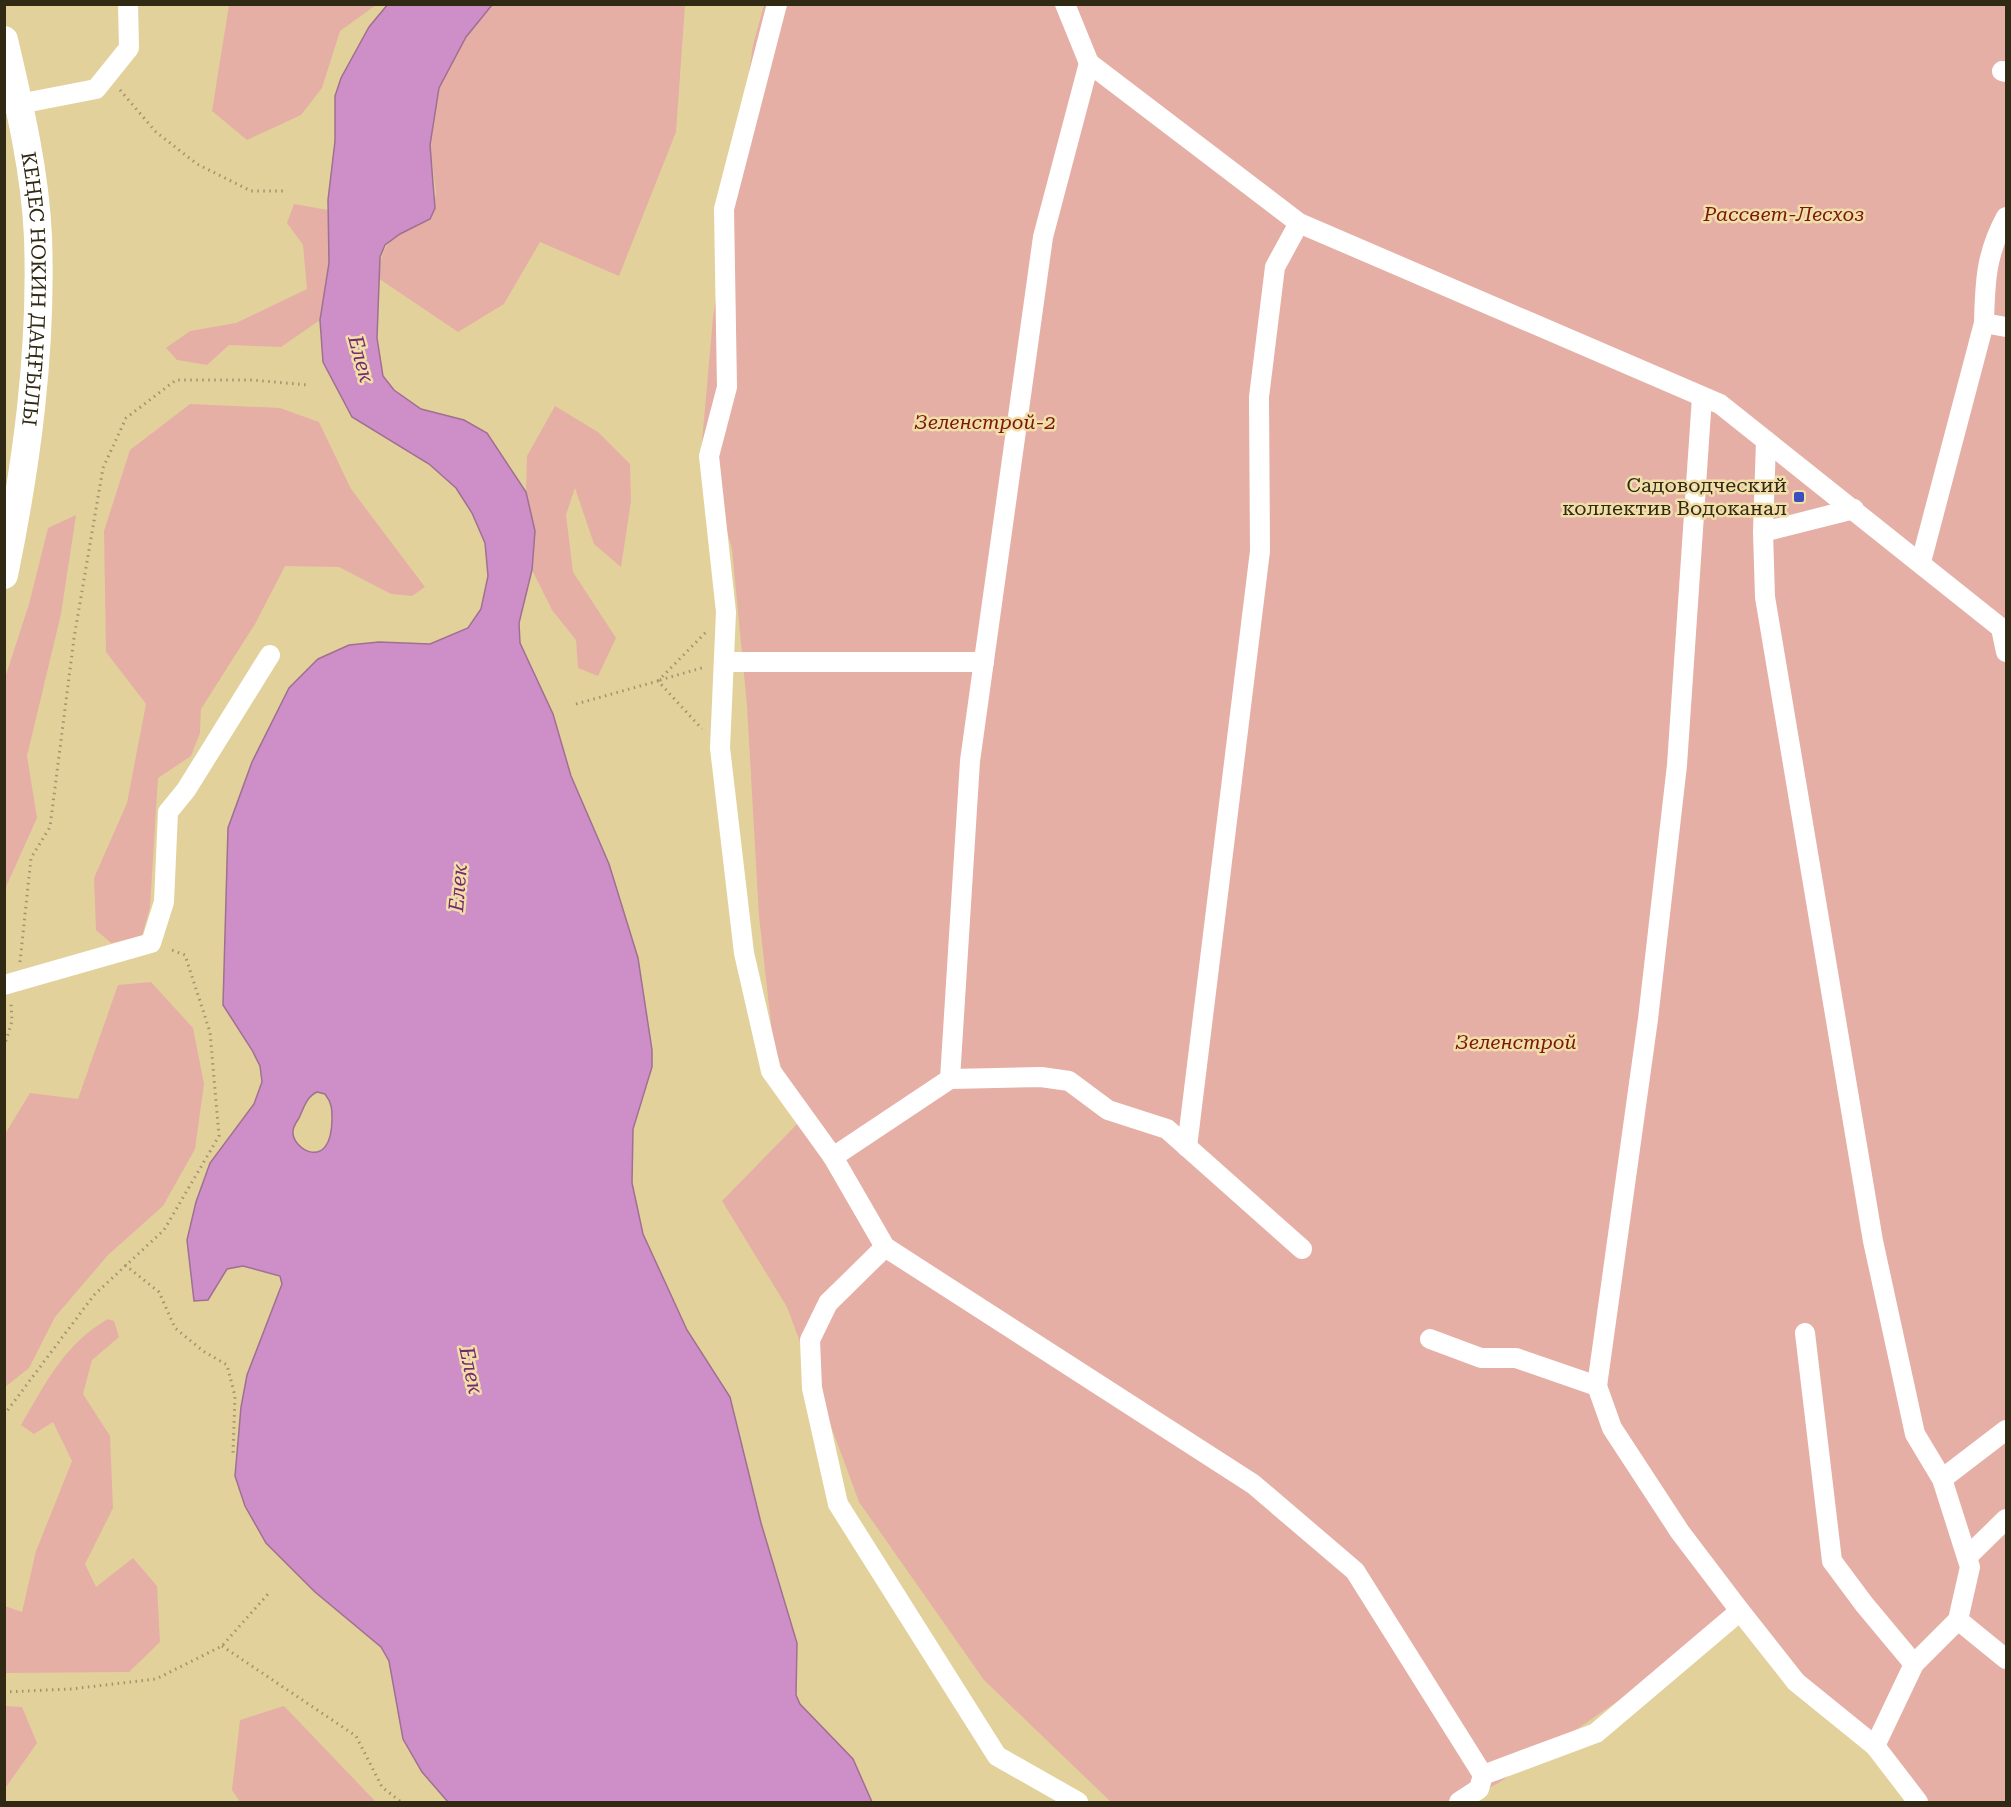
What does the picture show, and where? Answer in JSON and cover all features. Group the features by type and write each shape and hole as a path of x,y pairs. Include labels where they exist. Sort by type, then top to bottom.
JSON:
{"highway":[{"name":"КЕҢЕС НОКИН ДАҢҒЫЛЫ","path":"4,40 25,130 38,235 37,357 23,482 4,574"}],"lane":[{"path":"19,104 96,89 129,48 128,4"},
{"path":"777,4 724,209 727,387 709,456 726,612 720,748 744,953 771,1071 833,1157 885,1247 1253,1484 1355,1571 1482,1775 1479,1789 1459,1803"},
{"path":"1065,4 1089,63 1299,222 1720,404 2004,630 2007,652"},
{"path":"950,1079 970,761 1043,237 1089,63"},
{"path":"1921,562 1984,323 1985,286 1993,242 2007,217"},
{"path":"1187,1147 1260,551 1259,397 1275,267 1299,222"},
{"path":"1984,323 2007,327"},
{"path":"1702,396 1677,765 1648,1019 1597,1386 1612,1428 1680,1532 1740,1611 1796,1682 1875,1746 1918,1803"},
{"path":"1766,441 1763,532 1765,597 1873,1241 1915,1434 1942,1479 1970,1567 1958,1620 1914,1664 1875,1746"},
{"path":"1763,532 1854,509"},
{"path":"8,983 151,943 164,902 168,812 186,790 270,655"},
{"path":"724,662 984,662"},
{"path":"833,1157 950,1079 1041,1077 1069,1081 1108,1110 1167,1129 1302,1249"},
{"path":"885,1247 828,1303 810,1340 812,1388 838,1504 997,1756 1078,1803"},
{"path":"1805,1333 1832,1561 1914,1664"},
{"path":"1430,1339 1481,1359 1516,1358 1597,1386"},
{"path":"1942,1479 2007,1430"},
{"path":"1967,1557 2007,1519"},
{"path":"1482,1775 1596,1733 1740,1611"},
{"path":"1958,1620 2007,1659"}],"path":[{"path":"107,75 156,132 197,164 251,190 286,191"},
{"path":"4,1047 12,1021 8,983 20,962 31,858 50,827 74,638 103,468 126,418 176,380 252,380 308,385"},
{"path":"658,681 726,612"},
{"path":"576,704 724,662"},
{"path":"658,681 720,748"},
{"path":"4,1415 94,1295 164,1230 219,1136 210,1032 185,955 151,943"},
{"path":"125,1265 159,1292 175,1328 202,1351 227,1365 235,1396 233,1454"},
{"path":"4,1692 71,1689 156,1679 222,1646 268,1594"},
{"path":"222,1646 356,1737 382,1787 401,1803"}],"green space":[{"path":"229,4 376,5 340,31 322,88 301,115 247,140 212,111"},
{"path":"492,5 685,5 676,132 619,276 540,242 504,304 458,332 378,278 387,245 399,234 430,219 436,193 430,145 439,87 466,37"},
{"path":"764,5 2006,5 2006,1802 1912,1802 1888,1765 1740,1625 1660,1672 1500,1782 1464,1802 1111,1802 984,1680 859,1502 787,1307 722,1201 799,1122 773,1042 759,916 747,706 732,549 702,442 713,318 753,45"},
{"path":"294,204 328,210 329,263 320,320 281,347 229,345 207,365 177,360 166,348 190,331 236,323 307,289 303,245 287,223"},
{"path":"190,404 280,408 319,422 351,489 425,587 412,596 391,594 339,567 285,566 255,624 201,709 200,733 191,756 158,778 150,907 142,936 111,943 96,930 94,878 127,803 146,704 106,652 104,531 130,450"},
{"path":"555,406 598,432 630,464 631,501 621,567 594,544 575,488 566,515 573,572 616,638 598,676 578,668 576,640 552,610 532,570 535,531 526,492 527,456"},
{"path":"76,515 61,614 27,756 37,818 5,889 5,678 29,604 48,528"},
{"path":"151,982 193,1028 204,1084 195,1149 163,1206 108,1255 55,1317 29,1368 5,1387 5,1134 30,1093 78,1099 118,985"},
{"path":"108,1319 114,1321 119,1337 92,1360 83,1394 110,1436 113,1508 85,1564 96,1587 133,1558 157,1586 160,1642 129,1672 5,1673 5,1606 22,1612 36,1551 72,1461 53,1422 34,1434 21,1425 68,1352 93,1329"},
{"path":"5,1706 22,1707 37,1743 6,1787"},
{"path":"284,1706 376,1802 240,1802 232,1790 240,1720"}],"water":[{"name":"Елек","path":"388,4 492,5 466,37 439,88 430,145 435,208 430,219 400,234 385,245 380,257 377,338 383,376 394,390 421,409 464,420 487,433 526,492 535,531 532,570 519,623 520,643 553,714 571,776 609,864 638,958 652,1050 652,1067 633,1129 632,1183 643,1234 687,1330 730,1397 761,1523 797,1643 796,1695 800,1704 853,1759 872,1802 448,1802 422,1772 403,1739 389,1661 381,1647 315,1592 266,1543 245,1506 235,1476 241,1407 247,1375 282,1284 280,1276 243,1266 227,1269 208,1300 194,1301 187,1240 196,1202 210,1163 254,1104 262,1082 260,1066 252,1050 223,1005 228,828 252,762 289,688 318,659 349,645 379,642 430,644 468,628 481,609 488,576 485,543 472,513 456,488 429,464 352,417 323,362 320,320 329,263 328,200 335,141 335,96 341,78 369,27","holes":["317,1092 325,1094 332,1109 330,1136 325,1147 319,1152 311,1152 298,1144 294,1138 293,1129 310,1097"]}],"place":[{"name":"Садоводческий коллектив Водоканал","path":"1799,497"}],"park label":[{"name":"Рассвет-Лесхоз","path":"1784,214"},
{"name":"Зеленстрой-2","path":"985,422"},
{"name":"Зеленстрой","path":"1516,1042"}]}
